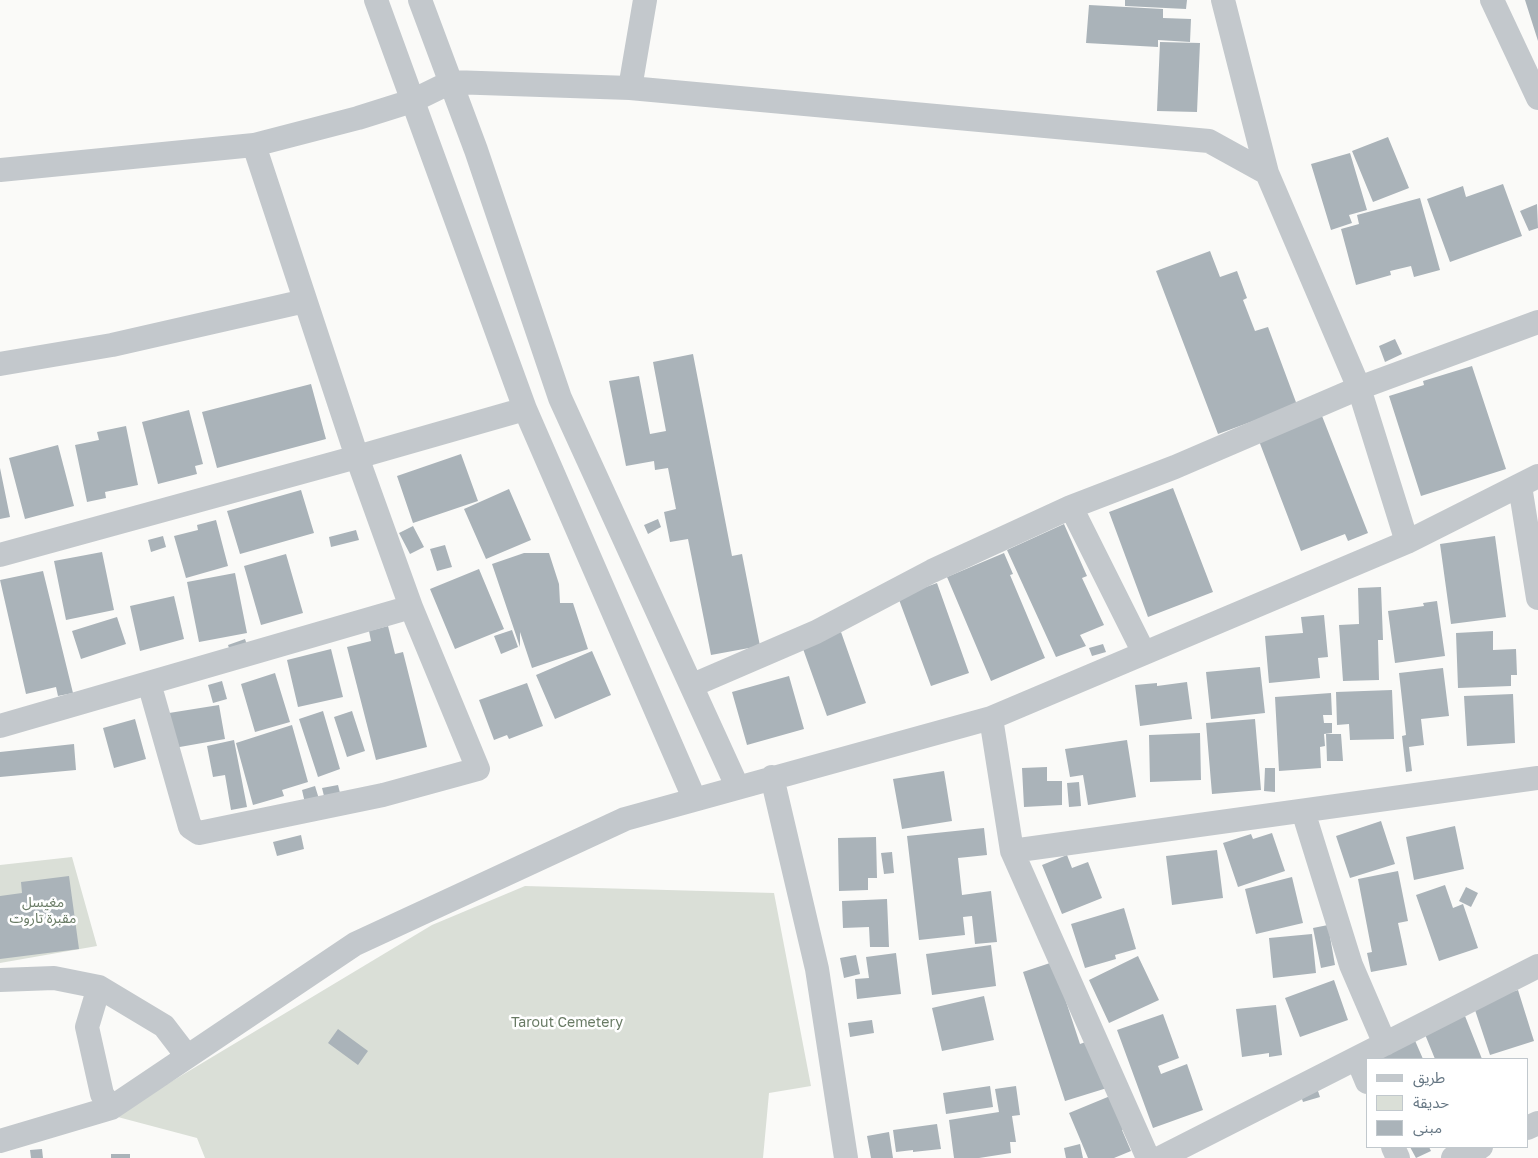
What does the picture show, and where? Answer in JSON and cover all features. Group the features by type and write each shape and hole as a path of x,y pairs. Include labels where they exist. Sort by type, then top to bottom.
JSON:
{"street":[{"path":"376,0 525,409 694,798"},
{"path":"420,0 476,150 560,398 693,684 737,786"},
{"path":"630,88 645,0"},
{"path":"1224,0 1267,172 1359,388 1407,542"},
{"path":"1492,0 1538,98"},
{"path":"0,170 254,145 358,118 412,100 451,82 630,88 1209,140 1267,172"},
{"path":"149,682 190,827 199,833 384,795 478,769 411,607 357,457 254,145"},
{"path":"0,364 112,345 305,301"},
{"path":"693,684 816,632 932,571 1071,507 1200,457 1359,388 1538,322"},
{"path":"0,554 357,457 525,409"},
{"path":"0,1141 110,1108 355,944 625,819 737,786 991,718 1407,542 1529,481 1538,598"},
{"path":"1071,507 1144,653"},
{"path":"0,726 411,607"},
{"path":"991,718 1012,851 1148,1158"},
{"path":"772,777 817,969 846,1158"},
{"path":"1012,851 1538,778"},
{"path":"1303,811 1351,965 1385,1044"},
{"path":"1160,1158 1538,966"},
{"path":"0,980 54,978 99,987 164,1026 187,1056"},
{"path":"99,987 88,1027 102,1094 110,1108"},
{"path":"1357,1058 1366,1080"},
{"path":"1453,1158 1478,1148"}],"green space":[{"name":"مغيسل مقبرة تاروت","path":"72,857 97,946 0,963 0,865"},
{"name":"Tarout Cemetery","path":"525,886 774,893 811,1086 769,1093 763,1158 205,1158 197,1138 114,1116 432,925"}],"building":[{"path":"1125,0 1187,0 1186,9 1125,6"},
{"path":"1525,0 1538,0 1538,41"},
{"path":"1089,5 1163,9 1163,18 1191,19 1190,42 1158,40 1158,47 1086,43"},
{"path":"1160,42 1200,43 1197,112 1157,111"},
{"path":"1388,137 1409,188 1373,202 1352,151"},
{"path":"1350,153 1367,210 1349,215 1352,223 1331,230 1311,164"},
{"path":"1503,184 1522,236 1450,262 1427,199 1463,186 1466,197"},
{"path":"1420,198 1440,270 1414,277 1411,266 1390,271 1391,275 1356,285 1341,229 1359,224 1357,215"},
{"path":"1537,204 1538,228 1529,231 1520,211"},
{"path":"1210,251 1220,277 1237,271 1247,298 1243,300 1255,331 1268,327 1297,405 1218,434 1156,271"},
{"path":"1395,339 1402,354 1385,362 1379,346"},
{"path":"693,354 732,556 742,554 760,646 711,655 688,539 670,542 664,512 676,509 668,468 655,470 654,461 626,466 609,381 639,376 650,434 666,431 653,362"},
{"path":"1472,366 1506,469 1421,496 1389,396 1424,385 1423,381"},
{"path":"311,384 326,439 217,468 202,412"},
{"path":"189,410 203,464 195,466 197,474 158,484 142,422"},
{"path":"1322,416 1368,533 1348,541 1345,534 1301,551 1259,441"},
{"path":"126,426 138,485 105,492 106,498 87,502 75,445 99,440 97,432"},
{"path":"58,445 74,506 25,519 9,458"},
{"path":"461,454 478,501 413,523 397,476"},
{"path":"0,468 10,517 0,519"},
{"path":"1173,488 1213,592 1148,617 1109,512"},
{"path":"509,489 531,540 486,559 464,509"},
{"path":"301,490 314,533 240,554 227,511"},
{"path":"658,519 661,527 648,534 644,525"},
{"path":"216,520 228,566 186,578 174,536 198,530 197,525"},
{"path":"1064,524 1087,576 1082,578 1104,625 1080,635 1086,646 1056,657 1007,550"},
{"path":"413,526 424,547 410,554 399,533"},
{"path":"356,530 359,540 331,547 329,537"},
{"path":"163,536 166,547 151,552 148,540"},
{"path":"1495,536 1506,617 1451,624 1440,544"},
{"path":"445,545 452,567 437,571 430,549"},
{"path":"102,552 114,610 66,620 54,561"},
{"path":"524,553 549,553 559,584 560,603 573,603 588,649 532,668 520,632 520,647 492,564"},
{"path":"1004,553 1013,574 1010,575 1045,658 991,681 947,577"},
{"path":"286,554 303,613 261,625 244,566"},
{"path":"479,569 504,629 455,649 430,589"},
{"path":"43,571 73,693 58,696 56,687 26,694 0,580"},
{"path":"235,573 247,633 199,642 187,582"},
{"path":"937,583 969,673 931,686 898,597"},
{"path":"1381,587 1383,640 1378,640 1379,680 1343,681 1339,625 1359,624 1358,588"},
{"path":"174,596 184,639 140,651 130,606"},
{"path":"1437,601 1445,656 1395,663 1388,611 1424,606 1423,603"},
{"path":"1324,615 1328,657 1318,658 1320,678 1269,683 1265,636 1303,633 1301,617"},
{"path":"117,617 126,644 81,659 72,631"},
{"path":"388,626 395,654 403,652 427,747 376,760 347,647 371,641 369,631"},
{"path":"512,630 518,647 501,654 494,636"},
{"path":"1493,631 1493,650 1516,649 1517,675 1511,675 1511,686 1458,688 1456,633"},
{"path":"841,632 866,703 827,716 802,646"},
{"path":"245,639 248,648 231,654 228,645"},
{"path":"1103,644 1106,652 1092,656 1089,648"},
{"path":"331,649 343,697 298,707 287,660"},
{"path":"592,651 611,695 555,719 536,675"},
{"path":"1260,667 1265,713 1211,719 1206,672"},
{"path":"1443,668 1449,716 1421,719 1424,745 1409,747 1412,771 1406,772 1402,736 1406,735 1399,673"},
{"path":"275,673 290,722 255,732 241,684"},
{"path":"789,676 804,729 747,745 732,692"},
{"path":"222,681 227,699 213,703 208,685"},
{"path":"1187,682 1192,719 1140,726 1135,685 1157,683 1157,686"},
{"path":"527,683 543,726 509,739 507,735 494,740 479,700"},
{"path":"1392,690 1394,739 1350,740 1349,724 1337,725 1336,692"},
{"path":"1331,693 1332,715 1323,715 1324,723 1332,723 1332,733 1324,734 1325,746 1320,747 1321,768 1279,771 1275,697"},
{"path":"1513,694 1515,743 1467,746 1464,696"},
{"path":"219,705 225,739 174,748 169,713"},
{"path":"323,711 340,769 318,777 299,719"},
{"path":"352,711 365,751 347,757 334,717"},
{"path":"135,719 146,759 114,768 103,728"},
{"path":"1255,719 1261,790 1212,794 1206,723"},
{"path":"292,725 308,782 282,790 284,796 253,805 236,743"},
{"path":"1200,733 1201,780 1150,782 1149,735"},
{"path":"1326,734 1341,734 1343,761 1327,761"},
{"path":"234,740 247,807 231,810 225,775 213,777 207,746"},
{"path":"1127,740 1136,797 1088,805 1083,775 1070,777 1065,749"},
{"path":"74,744 76,770 0,777 0,752"},
{"path":"1047,767 1047,781 1062,781 1062,805 1024,807 1022,768"},
{"path":"1265,768 1275,768 1275,792 1264,791"},
{"path":"944,771 952,821 902,829 893,779"},
{"path":"1079,782 1081,806 1069,807 1067,783"},
{"path":"338,785 340,793 324,796 322,788"},
{"path":"315,786 319,799 305,803 302,790"},
{"path":"1381,821 1395,864 1350,878 1336,836"},
{"path":"1455,826 1464,869 1414,880 1406,837"},
{"path":"984,828 987,855 958,858 962,895 991,891 997,942 975,944 972,916 963,917 965,935 919,940 907,836"},
{"path":"1272,833 1285,871 1238,887 1223,843 1251,834 1253,839"},
{"path":"301,835 304,849 277,856 273,842"},
{"path":"876,837 877,878 868,878 868,890 839,891 838,838"},
{"path":"1217,850 1223,898 1172,905 1166,856"},
{"path":"892,852 894,873 884,874 881,853"},
{"path":"1067,855 1072,868 1088,862 1102,898 1062,914 1042,865"},
{"path":"1398,871 1408,921 1398,923 1407,965 1371,972 1367,953 1372,952 1358,879"},
{"name":"مغيسل مقبرة تاروت","path":"69,876 79,949 0,959 0,896 22,893 21,882"},
{"path":"1292,877 1303,923 1256,934 1245,889"},
{"path":"1445,885 1453,908 1463,904 1478,948 1439,961 1416,895"},
{"path":"1466,887 1478,893 1471,907 1459,901"},
{"path":"887,899 889,947 870,947 869,927 843,928 842,901"},
{"path":"1124,908 1136,949 1115,955 1116,959 1085,968 1071,924"},
{"path":"1328,925 1335,965 1321,968 1313,928"},
{"path":"1312,934 1316,973 1273,978 1269,938"},
{"path":"991,945 996,986 932,995 926,954"},
{"path":"896,953 901,994 857,999 855,979 869,978 866,957"},
{"path":"856,955 860,974 844,978 840,958"},
{"path":"1138,956 1159,1000 1109,1023 1089,980"},
{"path":"1053,962 1080,1044 1091,1040 1107,1088 1065,1101 1023,972"},
{"path":"1334,980 1348,1020 1300,1037 1285,998"},
{"path":"1518,990 1534,1041 1490,1055 1473,1004"},
{"path":"984,996 994,1040 942,1051 932,1008"},
{"path":"1276,1005 1282,1055 1269,1057 1269,1053 1242,1057 1236,1009"},
{"path":"1163,1014 1179,1058 1158,1066 1161,1074 1187,1064 1203,1110 1153,1128 1117,1030"},
{"path":"1465,1016 1482,1058 1435,1058 1424,1032"},
{"path":"872,1020 874,1033 850,1037 848,1023"},
{"path":"338,1029 368,1051 358,1065 328,1043"},
{"path":"1413,1036 1423,1058 1375,1058"},
{"path":"990,1086 993,1107 946,1114 943,1093"},
{"path":"1016,1086 1020,1115 1012,1116 1016,1142 1010,1142 1011,1153 979,1158 954,1158 949,1120 999,1112 995,1089"},
{"path":"1317,1088 1320,1097 1303,1102 1300,1093"},
{"path":"1115,1094 1128,1127 1122,1130 1131,1151 1114,1158 1088,1158 1069,1113"},
{"path":"937,1124 941,1149 896,1152 893,1130"},
{"path":"889,1132 893,1158 871,1158 867,1136"},
{"path":"1080,1144 1083,1158 1066,1158 1064,1148"},
{"path":"1411,1148 1430,1148 1431,1151 1416,1158"},
{"path":"42,1149 43,1158 31,1158 30,1150"},
{"path":"111,1154 130,1154 130,1158 111,1158"}]}
